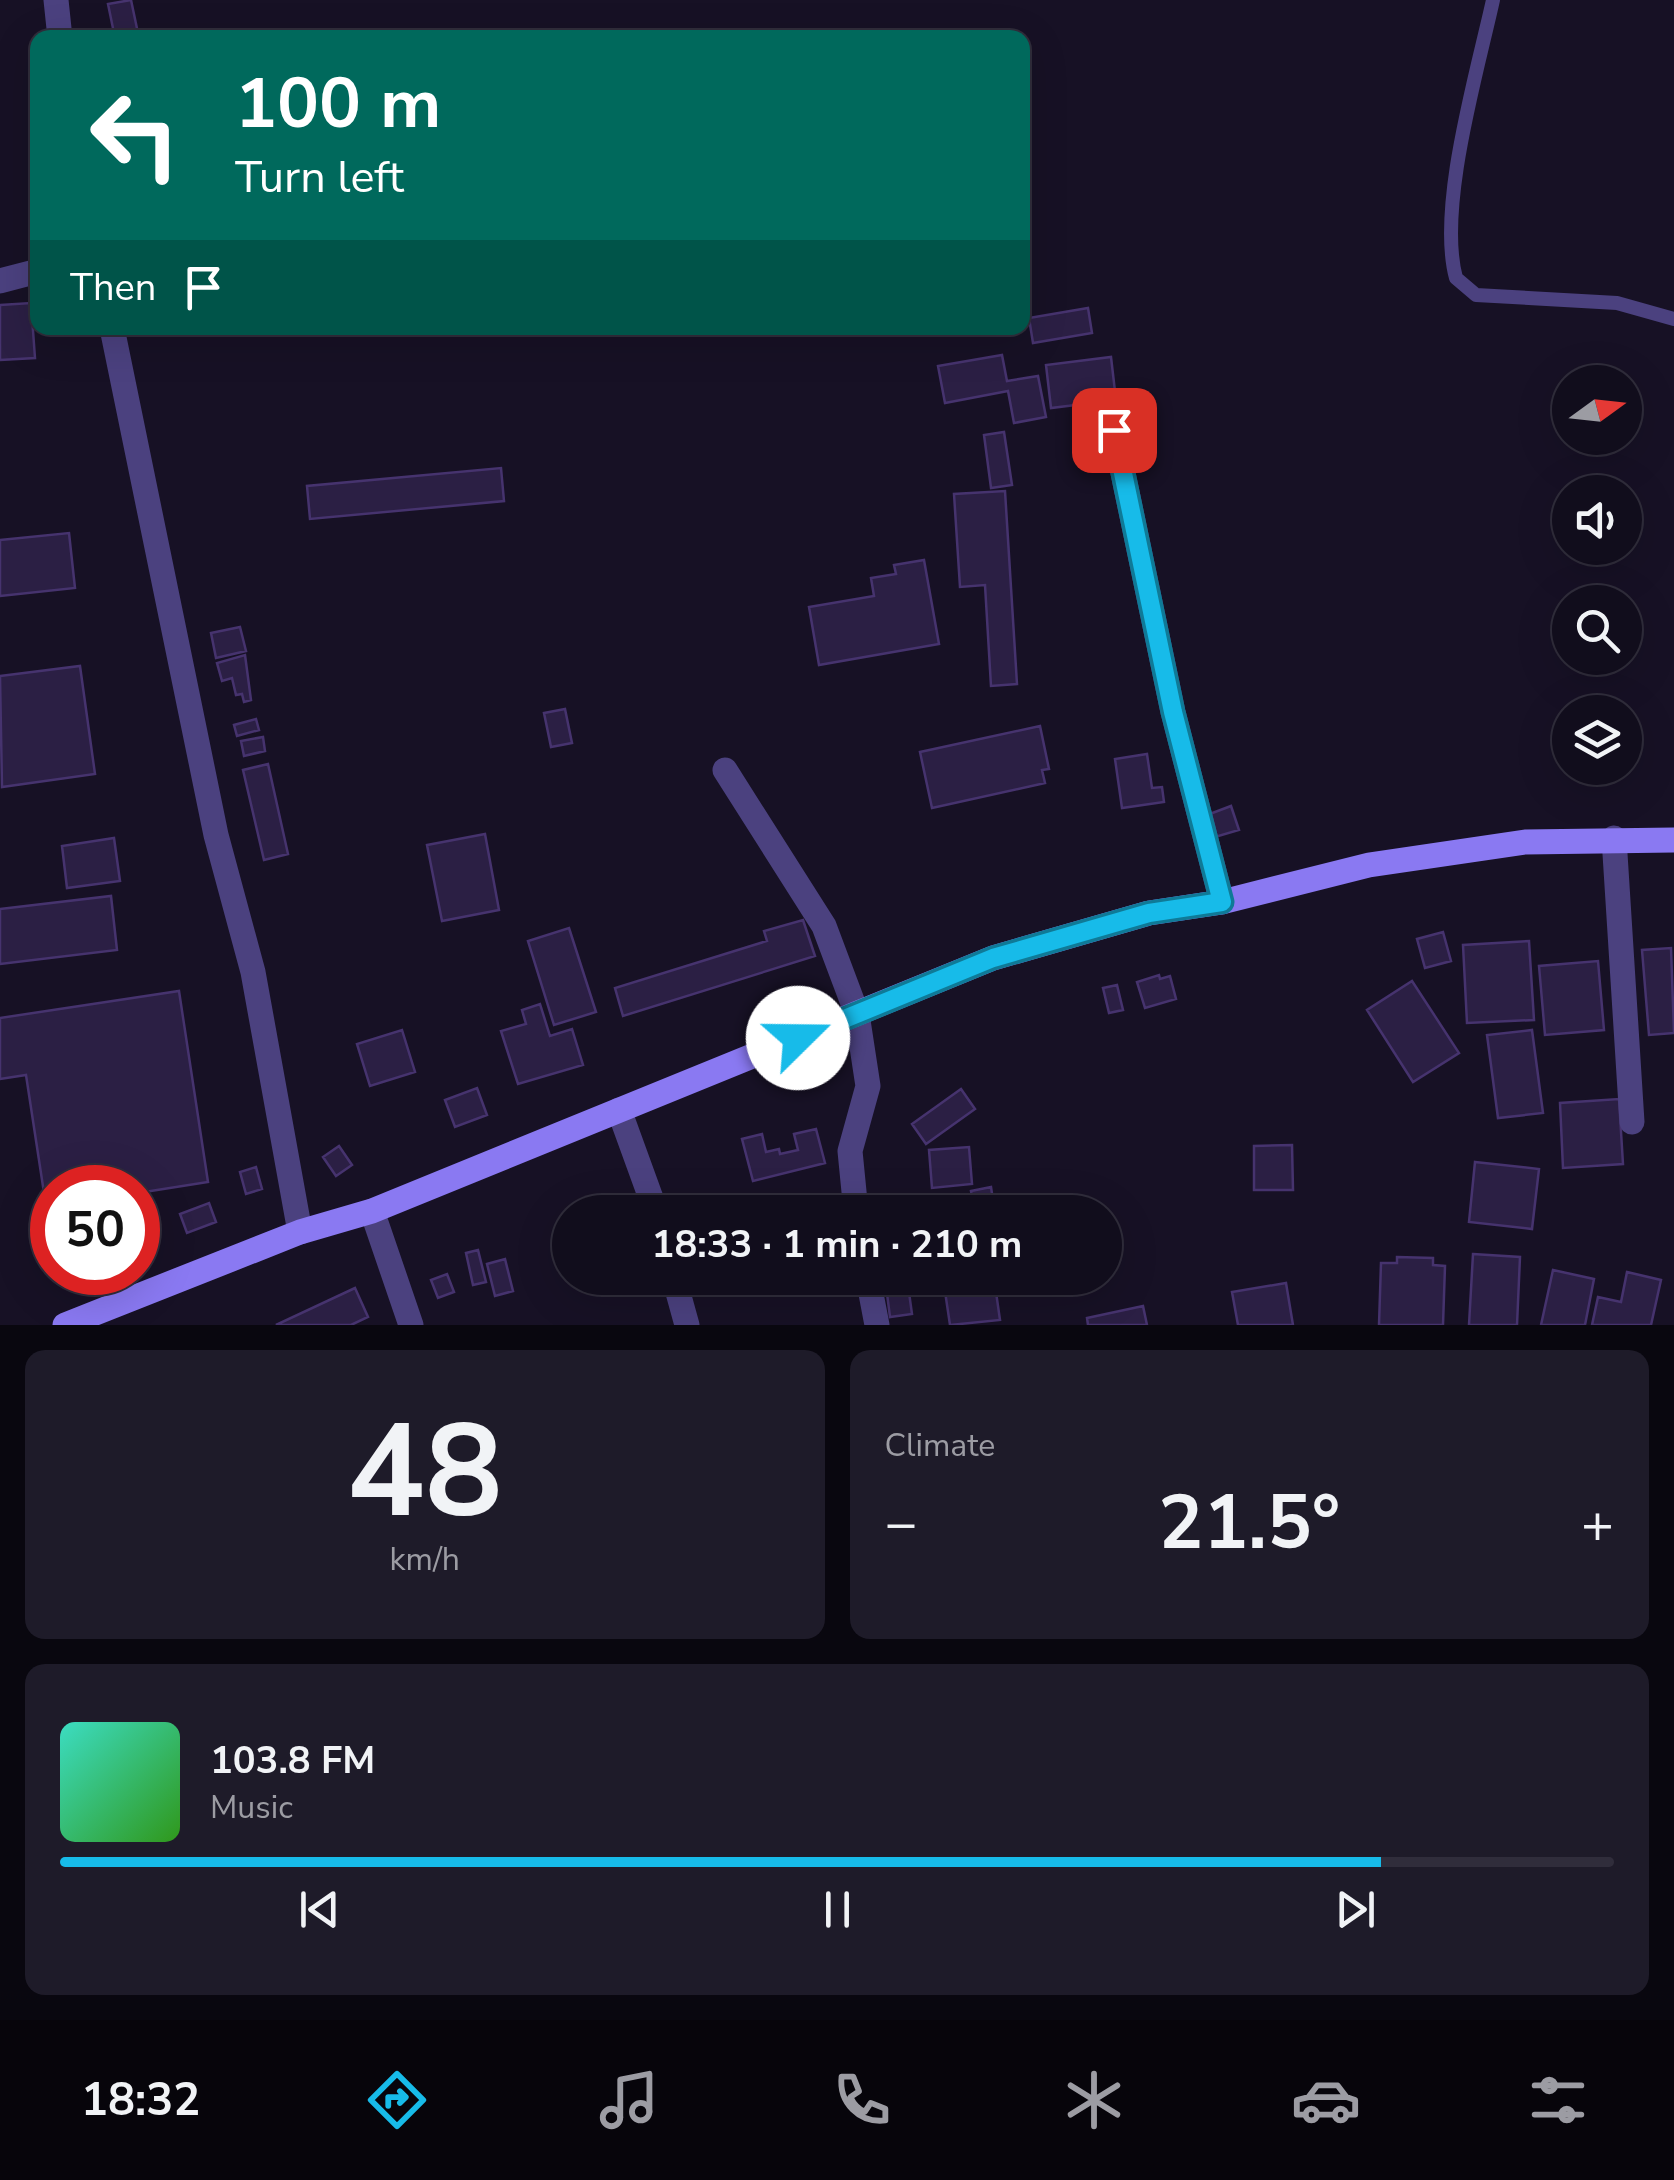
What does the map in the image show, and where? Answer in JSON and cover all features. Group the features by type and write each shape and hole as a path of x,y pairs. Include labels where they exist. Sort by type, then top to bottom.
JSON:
{"main road":[{"path":"65,1325 300,1232 372,1211 993,958 1149,913 1222,902 1369,865 1525,842 1674,840"}],"street":[{"path":"56,0 59,30"},
{"path":"0,282 30,273"},
{"path":"113,335 208,796 253,972 300,1232"},
{"path":"1114,430 1173,712 1222,902"},
{"path":"725,770 824,926 857,1014 868,1086 850,1151 854,1195"},
{"path":"1614,838 1632,1122"},
{"path":"619,1110 650,1195"},
{"path":"372,1211 411,1325"},
{"path":"679,1295 687,1325"},
{"path":"871,1295 877,1325"}],"lane":[{"path":"1493,0 1454,198 1450,240 1456,278 1476,295 1617,303 1674,319"}],"building":[{"path":"131,0 137,30 113,30 108,4"},
{"path":"30,303 35,358 0,360 0,305"},
{"path":"1088,308 1092,333 1033,343 1030,318"},
{"path":"1002,355 1007,381 1038,376 1046,417 1014,423 1008,391 945,403 938,366"},
{"path":"1111,357 1116,400 1051,408 1046,365"},
{"path":"1004,432 1012,485 991,488 984,435"},
{"path":"501,468 504,501 310,519 307,486"},
{"path":"1005,491 1017,684 991,686 985,585 960,587 954,494"},
{"path":"69,533 75,588 0,596 0,540"},
{"path":"924,560 939,644 819,665 809,607 874,596 871,578 896,574 894,565"},
{"path":"240,627 246,651 216,658 211,633"},
{"path":"245,655 251,700 244,702 242,694 236,695 232,678 222,681 217,663"},
{"path":"80,666 95,774 2,787 0,676"},
{"path":"565,709 572,743 551,747 544,713"},
{"path":"256,719 259,730 237,736 234,725"},
{"path":"1040,726 1049,769 1042,770 1045,783 932,808 920,752"},
{"path":"263,737 265,751 244,756 241,741"},
{"path":"1147,754 1152,788 1162,787 1164,802 1122,808 1115,759"},
{"path":"268,764 288,854 264,860 243,770"},
{"path":"1231,806 1239,830 1215,837 1207,815"},
{"path":"485,834 499,910 442,921 427,845"},
{"path":"114,838 120,881 67,888 62,846"},
{"path":"111,896 117,950 0,964 0,909"},
{"path":"803,920 815,956 623,1016 615,988 767,941 764,931"},
{"path":"569,928 596,1012 554,1025 528,941"},
{"path":"1443,932 1451,961 1425,968 1417,939"},
{"path":"1529,941 1534,1020 1467,1023 1463,945"},
{"path":"1671,948 1674,1033 1649,1035 1642,950"},
{"path":"1598,961 1604,1030 1545,1035 1539,966"},
{"path":"1159,975 1160,979 1170,976 1176,999 1145,1008 1137,982"},
{"path":"1412,981 1459,1053 1413,1082 1367,1010"},
{"path":"1117,985 1123,1010 1109,1013 1103,988"},
{"path":"179,991 208,1182 160,1190 160,1165 40,1165 26,1075 0,1079 0,1018"},
{"path":"540,1004 550,1036 572,1029 583,1065 518,1084 501,1031 526,1024 522,1010"},
{"path":"402,1030 415,1072 370,1086 357,1044"},
{"path":"1532,1030 1543,1113 1498,1118 1487,1035"},
{"path":"477,1088 487,1115 455,1127 445,1100"},
{"path":"961,1089 975,1109 926,1144 912,1124"},
{"path":"1619,1099 1623,1164 1563,1168 1560,1103"},
{"path":"816,1129 825,1163 753,1181 742,1139 762,1134 766,1152 779,1149 780,1154 798,1150 794,1134"},
{"path":"1292,1145 1293,1190 1254,1190 1254,1146"},
{"path":"339,1146 352,1165 336,1176 323,1157"},
{"path":"969,1147 972,1184 932,1188 929,1150"},
{"path":"1475,1162 1539,1169 1532,1229 1469,1222"},
{"path":"256,1167 262,1189 246,1194 240,1172"},
{"path":"991,1187 992,1195 972,1195 971,1191"},
{"path":"209,1203 216,1222 187,1233 180,1214"},
{"path":"478,1250 486,1282 473,1285 466,1253"},
{"path":"1473,1254 1520,1257 1517,1325 1469,1325"},
{"path":"1397,1257 1433,1258 1433,1265 1445,1266 1443,1325 1379,1325 1381,1263 1397,1263"},
{"path":"505,1259 513,1291 495,1296 487,1264"},
{"path":"1553,1270 1594,1279 1585,1325 1541,1325"},
{"path":"1627,1272 1661,1280 1651,1325 1592,1325 1598,1297 1621,1302"},
{"path":"447,1274 454,1292 438,1298 431,1280"},
{"path":"1286,1283 1293,1325 1238,1325 1232,1292"},
{"path":"355,1288 368,1317 351,1325 276,1325"},
{"path":"887,1295 909,1295 912,1314 890,1317"},
{"path":"946,1295 996,1295 1000,1320 950,1325"},
{"path":"1143,1306 1147,1325 1088,1325 1087,1318"}],"route":[{"path":"798,1038 993,958 1149,913 1222,902 1173,712 1114,430"}]}
